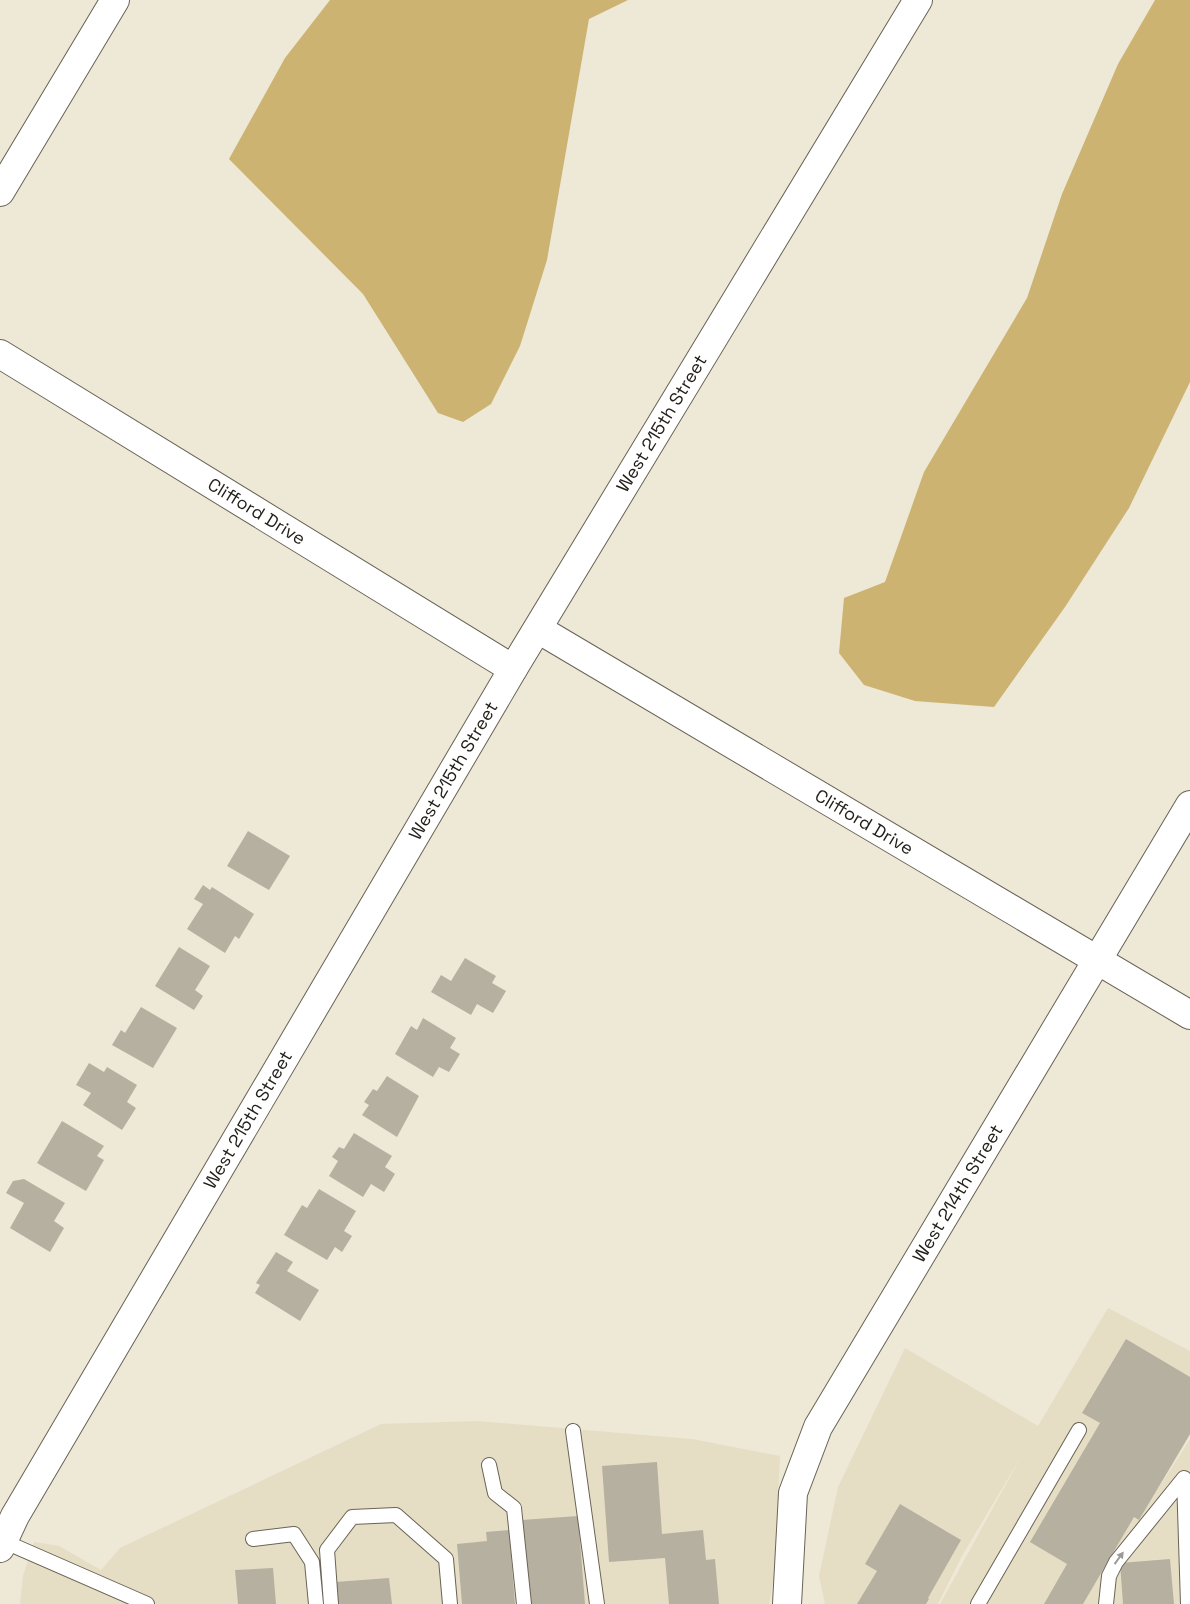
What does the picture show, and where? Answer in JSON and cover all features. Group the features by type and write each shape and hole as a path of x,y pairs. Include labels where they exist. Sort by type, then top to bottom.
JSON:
{"street":[{"path":"0,192 115,0"},
{"name":"West 215th Street","path":"2,1544 20,1508 514,669 918,0"},
{"name":"Clifford Drive","path":"0,354 514,669"},
{"name":"Clifford Drive","path":"538,629 1097,959 1190,1016"},
{"name":"West 214th Street","path":"788,1604 793,1493 818,1427 1190,804"}],"lane":[{"path":"978,1604 1079,1430"},
{"path":"573,1431 597,1604"},
{"path":"489,1465 495,1493 514,1508 524,1604"},
{"path":"1106,1604 1109,1576 1116,1562 1184,1478 1188,1604"},
{"path":"331,1604 328,1550 352,1517 396,1515 446,1559 450,1604"},
{"path":"252,1539 294,1534 312,1562 316,1604"},
{"path":"2,1544 140,1602"}],"shaded area":[{"path":"330,0 628,0 589,19 547,260 520,346 491,404 463,422 438,413 363,294 229,159 285,58"},
{"path":"1155,0 1190,0 1190,382 1129,508 1065,607 994,707 915,701 864,685 839,653 844,598 885,582 924,472 1027,298 1062,194 1118,64"},
{"path":"1108,1308 1190,1351 1190,1435 1157,1491 1190,1439 1190,1604 940,1604 1022,1455 962,1556 938,1604 825,1604 819,1576 838,1487 905,1348 1038,1426"},
{"path":"477,1421 692,1439 780,1456 774,1577 769,1604 20,1604 23,1576 34,1542 59,1546 101,1570 120,1548 381,1424"}],"building":[{"path":"248,831 290,856 269,890 227,866"},
{"path":"203,885 210,890 212,887 254,914 239,939 235,936 225,953 187,929 203,904 194,899"},
{"path":"179,947 210,966 195,990 203,996 194,1010 155,986"},
{"path":"465,958 496,976 492,983 506,991 493,1013 477,1004 471,1015 431,992 441,975 451,981"},
{"path":"141,1007 177,1028 153,1068 112,1045 121,1030 125,1033"},
{"path":"423,1018 456,1038 450,1048 460,1054 449,1072 439,1067 433,1077 395,1054 411,1026 417,1030"},
{"path":"89,1063 104,1072 107,1067 137,1085 127,1102 136,1108 122,1130 83,1105 91,1093 76,1085"},
{"path":"387,1076 419,1096 397,1137 362,1115 369,1105 364,1102 373,1089 377,1091"},
{"path":"62,1121 104,1146 97,1156 104,1160 86,1191 37,1163"},
{"path":"354,1133 392,1156 385,1167 395,1174 384,1192 371,1184 363,1197 329,1176 338,1161 332,1157 339,1147 344,1149"},
{"path":"24,1179 65,1203 54,1221 64,1228 50,1252 10,1228 24,1203 6,1193 13,1181"},
{"path":"319,1189 356,1211 344,1231 352,1236 342,1252 335,1247 327,1260 284,1235 302,1205 307,1208"},
{"path":"276,1252 293,1262 287,1271 319,1290 300,1321 255,1293 260,1285 256,1283"},
{"path":"1126,1339 1190,1377 1190,1434 1139,1520 1134,1517 1083,1604 1044,1604 1067,1564 1030,1542 1100,1423 1082,1413"},
{"path":"657,1462 662,1534 703,1530 706,1560 715,1559 719,1604 669,1604 665,1558 609,1562 602,1466"},
{"path":"900,1504 961,1540 926,1604 857,1604 877,1571 865,1564"},
{"path":"578,1516 585,1604 529,1604 522,1520"},
{"path":"509,1530 515,1604 462,1604 457,1544 487,1541 486,1532"},
{"path":"1170,1559 1174,1604 1123,1604 1120,1563"},
{"path":"273,1568 276,1604 238,1604 235,1570"},
{"path":"389,1578 392,1604 337,1604 335,1582"}]}
